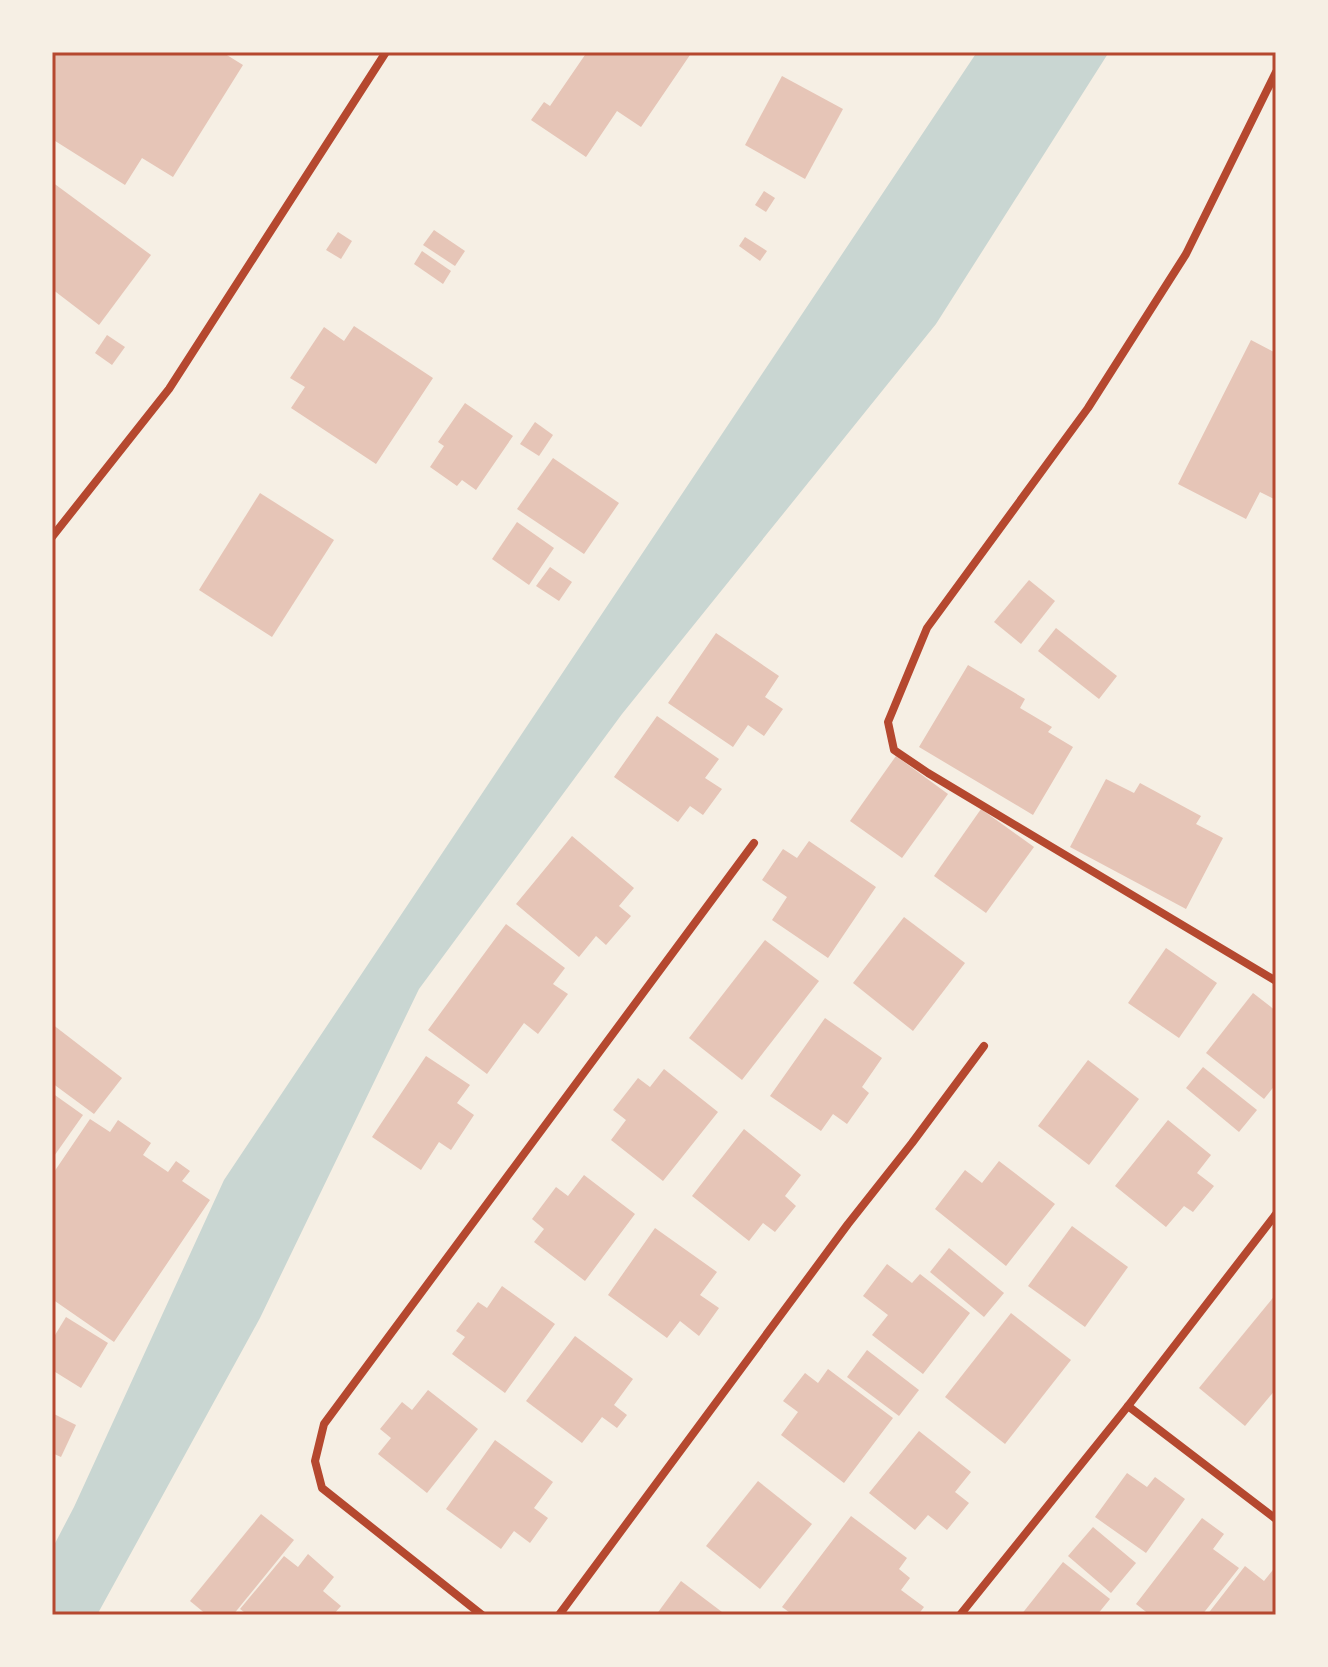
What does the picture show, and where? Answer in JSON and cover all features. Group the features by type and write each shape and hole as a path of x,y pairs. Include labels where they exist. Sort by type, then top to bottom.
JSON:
{"street":[{"path":"52,537 169,389 386,52"},
{"path":"1276,72 1186,254 1088,408 927,628 888,722 894,750 928,773 1276,981"},
{"path":"482,1615 322,1488 315,1461 324,1424 754,843"},
{"path":"559,1615 848,1224 984,1046"},
{"path":"960,1615 1128,1406 1276,1214"},
{"path":"1128,1406 1276,1519"}],"shaded area":[{"path":"977,52 1109,52 936,324 622,714 419,989 260,1318 97,1615 52,1615 52,1549 224,1180"}],"building":[{"path":"52,52 222,52 243,65 173,177 142,158 125,185 52,139"},
{"path":"587,52 692,52 641,127 617,111 586,157 531,120 544,102 550,106"},
{"path":"782,76 843,109 805,179 745,145"},
{"path":"52,182 151,255 99,325 52,289"},
{"path":"764,191 775,198 766,212 755,205"},
{"path":"434,230 465,251 455,266 423,245"},
{"path":"338,232 352,241 341,259 326,250"},
{"path":"745,237 767,251 760,261 739,246"},
{"path":"422,251 451,271 443,284 414,264"},
{"path":"354,326 433,378 376,464 291,408 305,387 290,378 324,327 344,341"},
{"path":"107,335 125,347 112,365 95,353"},
{"path":"1251,340 1276,353 1276,500 1260,492 1246,519 1178,484"},
{"path":"465,403 513,436 476,490 462,480 457,486 430,467 444,446 438,442"},
{"path":"535,422 553,435 539,456 520,444"},
{"path":"553,458 619,503 584,554 517,509"},
{"path":"260,493 334,540 272,637 199,590"},
{"path":"517,522 554,548 529,585 492,559"},
{"path":"550,567 572,582 559,601 536,586"},
{"path":"1029,580 1055,601 1021,644 994,622"},
{"path":"1056,628 1117,676 1099,699 1038,651"},
{"path":"716,633 779,676 765,697 783,709 764,736 748,725 733,747 668,703"},
{"path":"968,665 1025,699 1020,708 1052,727 1048,732 1073,747 1033,815 919,747"},
{"path":"657,716 719,759 705,778 722,789 703,815 690,806 678,822 614,777"},
{"path":"896,756 948,794 902,858 850,821"},
{"path":"1106,779 1134,793 1140,783 1201,816 1196,824 1223,838 1186,909 1070,847"},
{"path":"981,809 1034,847 986,913 934,876"},
{"path":"572,836 634,888 619,906 631,916 606,945 596,936 579,957 516,904"},
{"path":"809,841 876,887 828,958 772,920 787,897 762,880 783,849 797,858"},
{"path":"904,917 965,963 913,1031 853,983"},
{"path":"506,924 565,968 553,984 568,994 538,1034 524,1023 487,1074 428,1030"},
{"path":"765,940 819,981 742,1080 689,1038"},
{"path":"1166,948 1217,983 1179,1038 1128,1003"},
{"path":"1253,993 1276,1011 1276,1084 1264,1099 1206,1053"},
{"path":"825,1018 882,1058 862,1087 869,1093 847,1124 833,1114 821,1131 770,1096"},
{"path":"52,1024 122,1078 94,1114 52,1083"},
{"path":"426,1056 470,1085 457,1103 474,1115 451,1150 439,1142 421,1170 372,1137"},
{"path":"1088,1060 1139,1099 1089,1165 1038,1126"},
{"path":"1203,1067 1257,1110 1239,1132 1186,1088"},
{"path":"664,1069 718,1112 663,1181 611,1140 626,1120 613,1110 638,1078 650,1087"},
{"path":"52,1093 83,1115 52,1159"},
{"path":"90,1119 110,1132 118,1120 151,1143 143,1155 168,1172 176,1161 190,1171 182,1181 210,1200 114,1342 52,1299 52,1175"},
{"path":"1168,1120 1211,1155 1197,1173 1214,1186 1193,1212 1184,1206 1166,1227 1115,1186"},
{"path":"744,1129 801,1175 785,1196 796,1206 775,1232 763,1223 749,1241 692,1196"},
{"path":"999,1161 1055,1204 1006,1266 935,1209 965,1170 982,1183"},
{"path":"584,1175 635,1214 585,1281 534,1242 544,1229 532,1219 556,1187 568,1196"},
{"path":"1072,1226 1128,1267 1085,1327 1028,1286"},
{"path":"655,1228 717,1272 700,1295 719,1308 699,1336 680,1321 667,1338 608,1295"},
{"path":"949,1248 1004,1293 984,1317 930,1272"},
{"path":"887,1264 912,1283 920,1274 970,1313 923,1374 872,1335 888,1315 863,1296"},
{"path":"502,1286 555,1324 505,1393 452,1354 465,1337 456,1331 478,1302 487,1308"},
{"path":"1276,1294 1276,1389 1245,1426 1199,1388"},
{"path":"1011,1313 1071,1360 1005,1444 945,1397"},
{"path":"66,1317 108,1343 81,1388 52,1370 52,1340"},
{"path":"575,1336 633,1379 614,1405 627,1415 617,1428 602,1417 582,1443 526,1401"},
{"path":"867,1350 919,1390 899,1416 847,1377"},
{"path":"828,1369 893,1418 844,1483 781,1435 798,1412 783,1401 805,1373 818,1383"},
{"path":"428,1390 478,1429 427,1493 378,1454 391,1438 380,1429 402,1402 412,1410"},
{"path":"52,1413 76,1425 61,1457 52,1453"},
{"path":"919,1431 971,1472 955,1492 969,1503 947,1530 928,1515 915,1530 869,1493"},
{"path":"495,1440 553,1482 534,1508 548,1518 530,1543 514,1531 501,1549 446,1509"},
{"path":"1127,1473 1147,1487 1155,1477 1185,1499 1146,1553 1095,1517"},
{"path":"758,1481 812,1524 760,1589 706,1546"},
{"path":"261,1514 294,1540 233,1615 207,1615 190,1601"},
{"path":"851,1516 907,1558 899,1569 910,1578 901,1590 924,1607 918,1615 793,1615 782,1607"},
{"path":"1202,1518 1224,1534 1213,1549 1239,1568 1202,1615 1150,1615 1136,1604"},
{"path":"1093,1527 1136,1563 1111,1593 1068,1556"},
{"path":"308,1554 334,1577 323,1591 341,1606 333,1615 248,1615 240,1609 284,1556 298,1567"},
{"path":"1063,1562 1110,1599 1097,1615 1021,1615"},
{"path":"1245,1566 1264,1581 1276,1566 1276,1615 1207,1615"},
{"path":"681,1581 726,1615 656,1615"}]}
